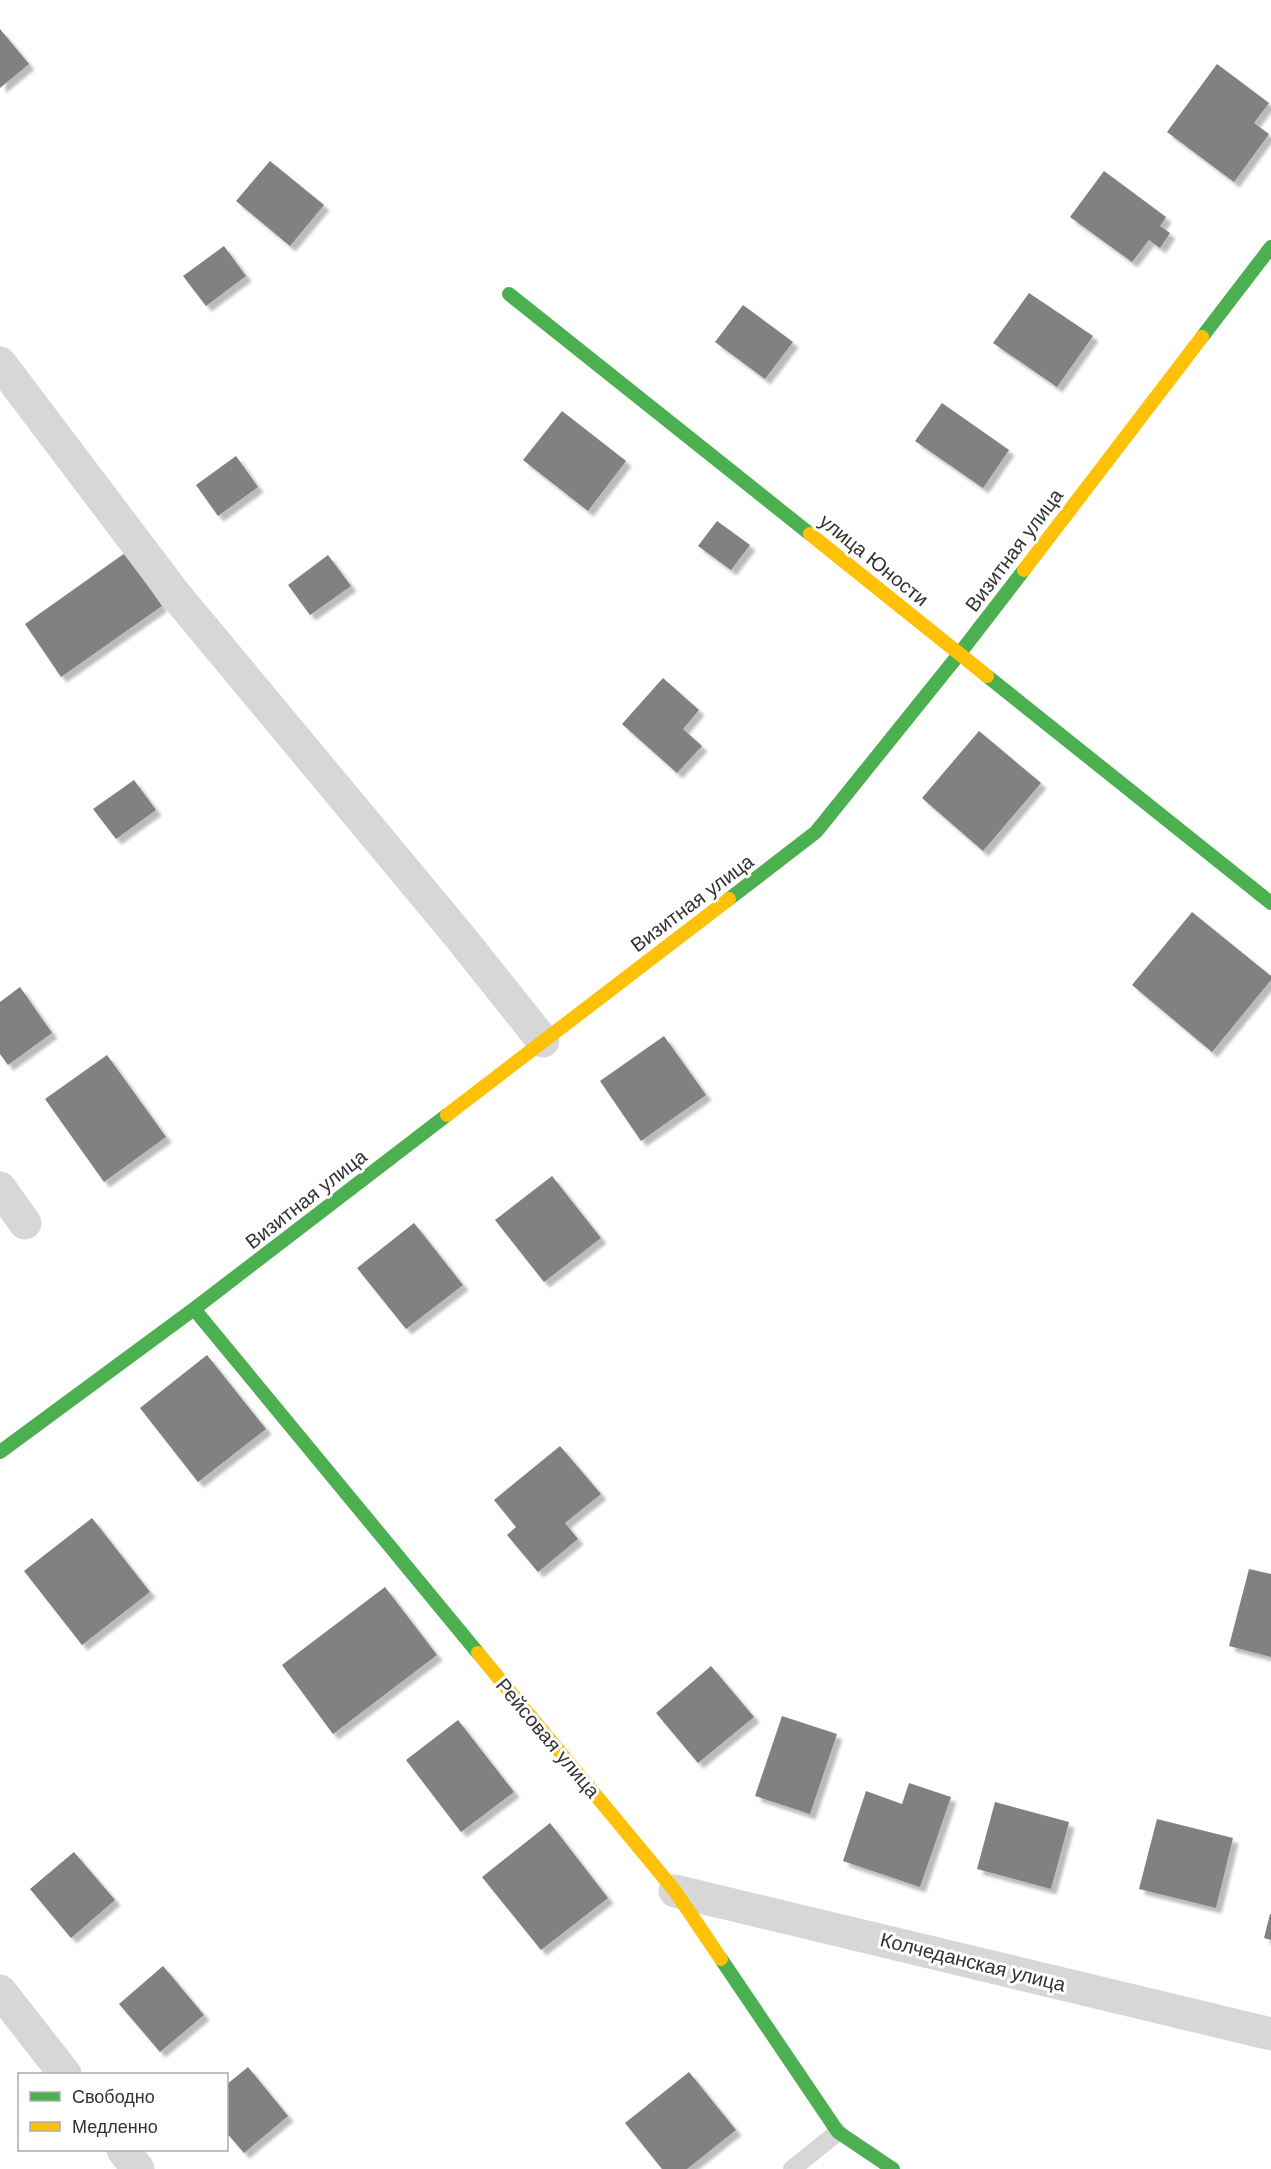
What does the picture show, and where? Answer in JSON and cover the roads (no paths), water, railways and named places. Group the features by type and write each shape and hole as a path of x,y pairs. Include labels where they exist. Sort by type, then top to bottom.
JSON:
{"street":[{"name":"Визитная улица","path":"0,1452 194,1310 816,832 960,654 1271,247"},
{"name":"улица Юности","path":"508,294 1271,903"},
{"path":"0,363 174,593 543,1041"},
{"path":"0,1188 25,1223"},
{"name":"Рейсовая улица","path":"194,1310 675,1891 838,2132 893,2169"},
{"name":"Колчеданская улица","path":"675,1891 1271,2034"},
{"path":"0,1991 64,2073"},
{"path":"124,2151 138,2169"}],"lane":[{"path":"792,2169 838,2132"}]}
